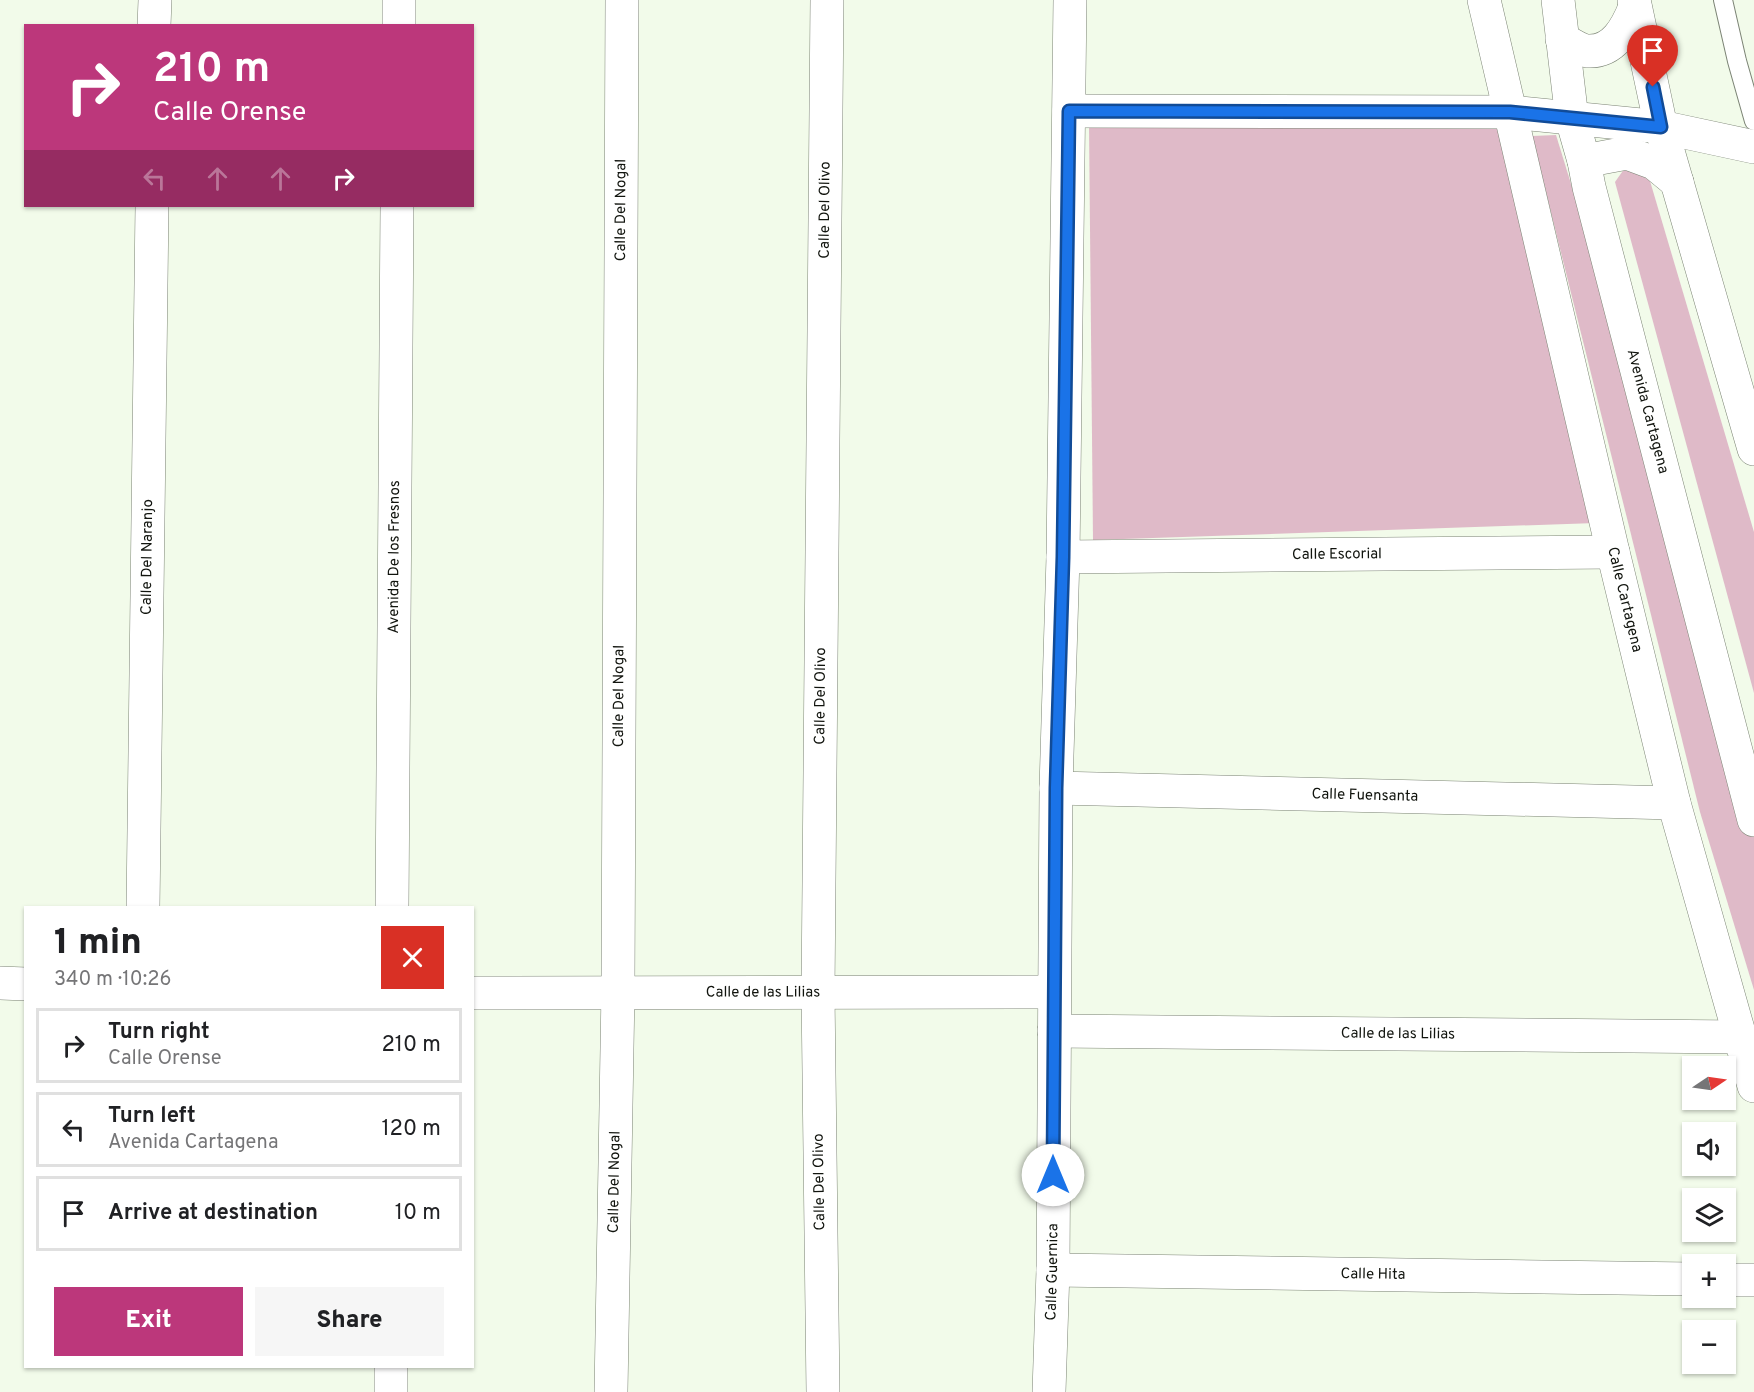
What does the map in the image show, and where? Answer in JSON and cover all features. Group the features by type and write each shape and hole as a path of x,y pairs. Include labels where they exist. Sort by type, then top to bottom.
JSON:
{"street":[{"path":"154,24 155,0"},
{"path":"399,0 399,24"},
{"name":"Calle Del Nogal","path":"611,1392 618,991 622,0"},
{"name":"Calle Del Olivo","path":"823,1392 818,993 827,0"},
{"name":"Calle Guernica","path":"1050,1392 1056,788 1063,557 1070,0"},
{"path":"1484,0 1510,112"},
{"path":"1551,0 1562,39 1586,51 1599,50 1615,42 1627,26 1635,3"},
{"name":"Avenida Cartagena","path":"1558,0 1572,119 1754,820"},
{"path":"1635,3 1661,127 1754,449"},
{"path":"1069,111 1510,112 1661,127 1754,147"},
{"name":"Calle Cartagena","path":"1510,112 1674,803 1754,1086"},
{"path":"1584,161 1627,153 1654,163 1677,182"},
{"name":"Calle Del Naranjo","path":"142,906 152,207"},
{"name":"Avenida De los Fresnos","path":"392,906 397,207"},
{"name":"Calle Escorial","path":"1063,557 1613,552"},
{"name":"Calle Fuensanta","path":"1056,788 1674,803"},
{"path":"0,983 24,984"},
{"name":"Calle de las Lilias","path":"474,993 1054,992"},
{"name":"Calle de las Lilias","path":"1054,1031 1742,1037"},
{"name":"Calle Hita","path":"1053,1270 1682,1279"},
{"path":"1736,1280 1754,1280"},
{"path":"391,1368 391,1392"}],"lane":[{"path":"1723,0 1745,62 1754,121"}],"shaded area":[{"path":"1504,119 1596,523 1093,540 1089,124"},
{"path":"1556,135 1632,382 1754,809 1754,990 1700,812 1532,136"},
{"path":"1627,165 1650,181 1754,532 1754,693 1615,182"}],"route":[{"path":"1053,1175 1056,788 1063,557 1069,111 1510,112 1661,127 1653,87"}]}
